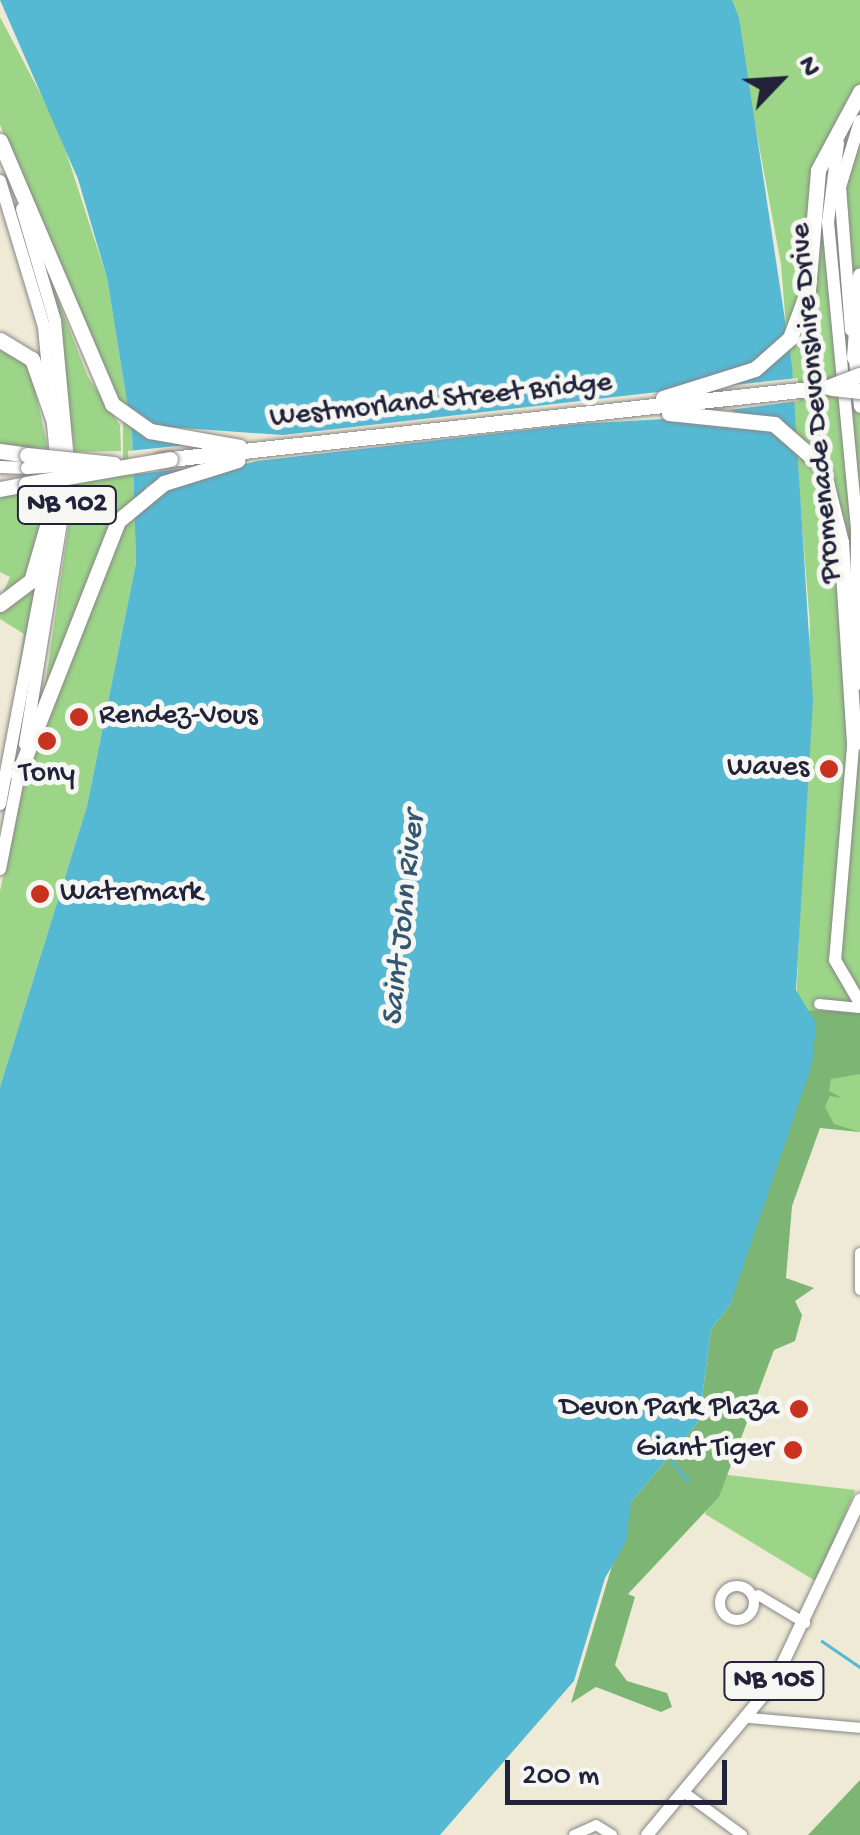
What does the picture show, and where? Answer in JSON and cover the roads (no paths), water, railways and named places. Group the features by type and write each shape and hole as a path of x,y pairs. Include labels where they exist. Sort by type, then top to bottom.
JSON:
{"highway":[{"path":"615,411 755,369 790,338 808,290 818,170 860,94"},
{"path":"0,142 100,390 134,424 254,450"},
{"path":"854,357 860,275"},
{"path":"0,340 32,360 56,430"},
{"path":"828,387 860,375"},
{"path":"828,387 860,387"},
{"name":"Westmorland Street Bridge","path":"26,469 170,460 828,387"},
{"path":"615,411 759,419 810,450 830,483 854,744"},
{"path":"18,775 92,578 139,497 275,448"},
{"path":"0,450 26,469"},
{"path":"0,489 26,469 170,460"},
{"path":"0,604 31,581 56,495"}],"main road":[{"name":"Promenade Devonshire Drive","path":"860,94 834,155 828,200 857,530 854,744 835,960 860,1005"},
{"name":"Promenade Devonshire Drive","path":"860,121 840,208 860,407"},
{"name":"NB 102","path":"0,142 55,321 69,450 63,548 0,869"},
{"name":"NB 102","path":"0,182 40,306 56,430 56,495 0,804"},
{"path":"0,467 26,469"},
{"name":"NB 105","path":"647,1835 749,1718 855,1528 860,1500"}],"street":[{"path":"820,1004 860,1005"},
{"path":"860,1252 860,1290"},
{"path":"758,1595 805,1623"},
{"path":"749,1718 860,1728"},
{"path":"685,1794 742,1835"},
{"path":"574,1835 596,1826 612,1835"}],"water":[{"name":"Saint John River","path":"0,0 732,0 739,18 792,366 813,700 796,990 816,1023 812,1064 730,1305 711,1329 699,1421 631,1502 626,1542 605,1578 574,1681 440,1835 0,1835 0,1087 87,806 136,563 132,433 107,278 78,179"}],"waterway":[{"path":"671,1460 688,1481"},
{"path":"822,1641 860,1667"}],"place":[{"name":"Rendez-Vous","path":"79,717"},
{"name":"Tony","path":"47,741"},
{"name":"Waves","path":"829,769"},
{"name":"Watermark","path":"40,894"},
{"name":"Devon Park Plaza","path":"799,1409"},
{"name":"Giant Tiger","path":"793,1450"}]}
